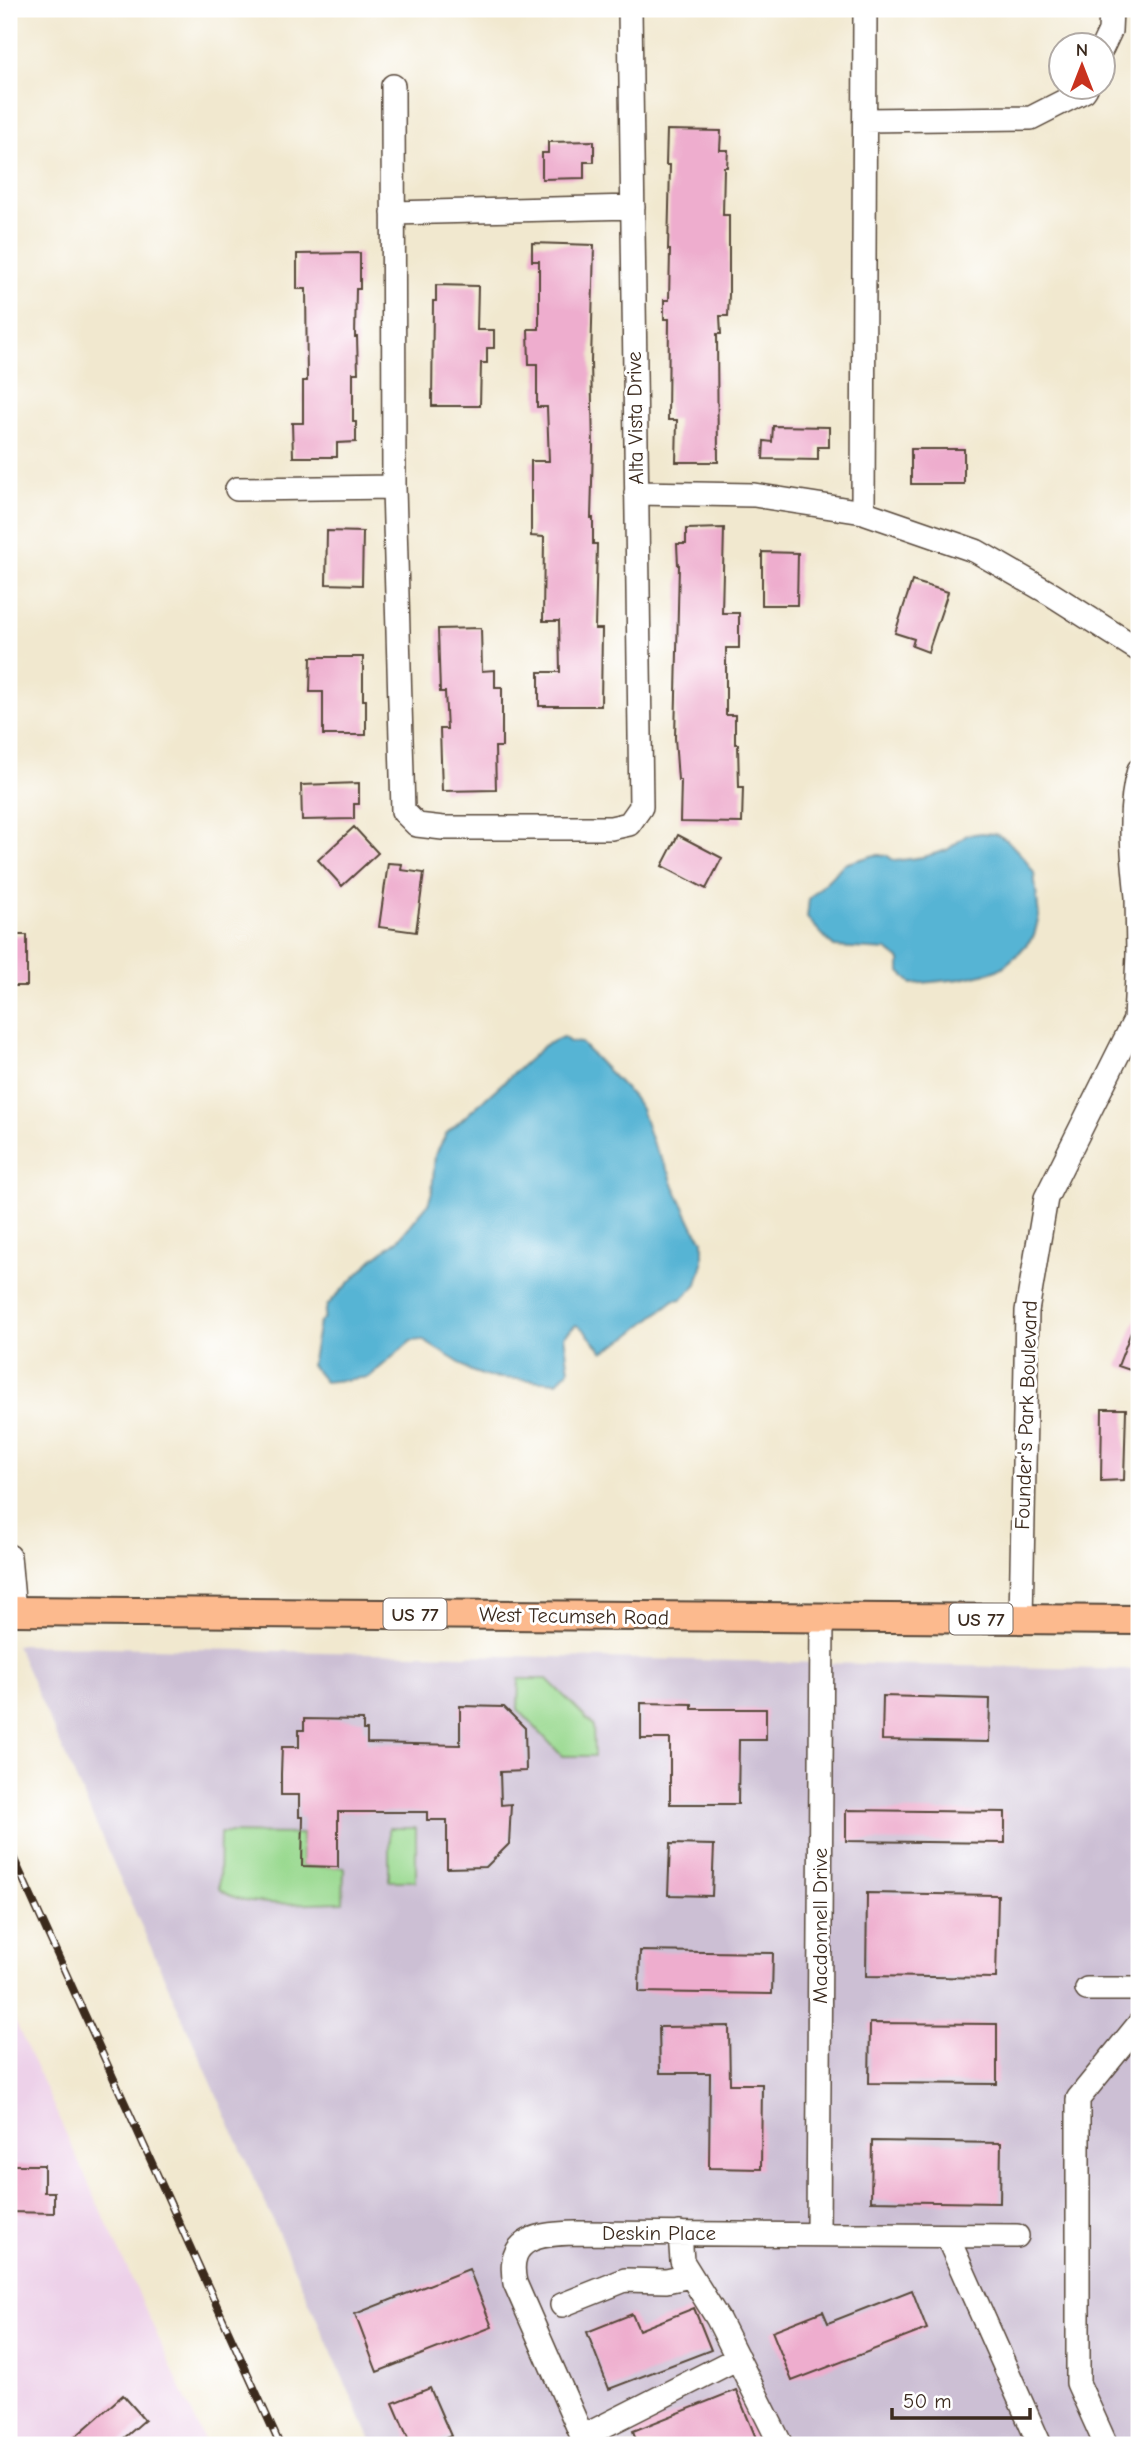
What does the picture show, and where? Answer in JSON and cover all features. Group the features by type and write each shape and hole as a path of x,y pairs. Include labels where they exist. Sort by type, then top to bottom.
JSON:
{"main road":[{"name":"West Tecumseh Road","path":"12,1611 1139,1620"}],"street":[{"name":"Alta Vista Drive","path":"394,487 403,811 417,825 443,828 611,828 628,824 641,807 630,9"},
{"path":"863,512 865,9"},
{"path":"1110,32 1111,9"},
{"path":"237,489 394,487 393,86"},
{"path":"865,120 1031,118 1062,102"},
{"path":"393,214 633,207"},
{"path":"636,493 754,495 863,512 976,551 1051,594 1139,650"},
{"name":"Founder's Park Boulevard","path":"1021,1619 1027,1311 1046,1198 1135,1020 1138,897 1131,833 1139,770"},
{"path":"9,1556 12,1611"},
{"name":"Macdonnell Drive","path":"818,2234 822,1618"},
{"path":"1087,1989 1139,1989"},
{"path":"1106,2445 1078,2383 1078,2099 1139,2024"},
{"name":"Deskin Place","path":"584,2441 515,2283 513,2264 518,2249 528,2239 554,2233 1017,2236"},
{"path":"680,2233 682,2262 718,2319 781,2445"},
{"path":"947,2236 1040,2445"},
{"path":"562,2305 625,2280 666,2281 691,2276"},
{"path":"584,2441 738,2358"}],"shaded area":[{"path":"16,1645 1139,1670 1139,2445 373,2445"},
{"path":"9,2008 136,2288 206,2445 9,2445"}],"green space":[{"path":"519,1679 547,1679 593,1725 594,1756 562,1756 518,1709"},
{"path":"389,1828 416,1828 416,1881 389,1881"},
{"path":"220,1833 302,1834 302,1866 344,1867 343,1902 278,1903 230,1896 219,1889"}],"water":[{"path":"996,834 1007,840 1025,859 1034,873 1039,916 1034,936 1018,954 995,971 961,979 912,984 900,972 900,960 887,950 834,947 807,918 809,899 844,864 875,855 886,855 895,861 923,857 947,850 967,835"},
{"path":"563,1037 570,1042 581,1043 633,1097 641,1109 652,1142 670,1174 694,1228 703,1240 703,1263 697,1284 682,1299 674,1300 629,1336 603,1352 583,1329 576,1325 564,1336 569,1370 557,1382 488,1377 468,1370 422,1340 411,1341 369,1377 325,1382 311,1365 319,1323 324,1318 327,1306 373,1259 398,1240 428,1204 432,1192 435,1155 447,1133 545,1045"}],"building":[{"path":"667,130 721,131 720,150 728,150 727,167 724,167 723,215 729,215 729,294 728,316 720,316 721,334 717,334 718,462 676,462 677,420 668,420 669,319 664,319 664,300 669,300 670,250 670,165 666,165"},
{"path":"594,141 594,162 584,162 584,178 542,179 542,153 548,153 548,142"},
{"path":"532,243 594,245 591,518 593,544 597,544 595,629 602,629 601,706 539,706 539,672 560,672 559,621 543,621 544,537 531,536 531,461 549,461 547,407 537,407 537,364 529,364 528,329 539,329 539,261 532,261"},
{"path":"360,253 360,289 356,289 355,337 358,373 353,373 353,422 356,422 356,442 337,443 337,457 293,457 292,423 303,423 303,381 307,381 306,289 297,289 297,254"},
{"path":"436,285 478,286 477,330 494,330 494,348 487,348 487,363 481,363 480,406 432,406 433,301 436,301"},
{"path":"773,426 829,427 829,447 818,447 818,460 763,459 764,441 772,442"},
{"path":"911,449 964,449 964,484 911,484"},
{"path":"724,528 722,613 739,613 739,648 726,648 726,715 735,715 739,787 743,787 742,823 680,822 681,780 678,780 675,738 679,565 677,544 686,544 686,529"},
{"path":"327,531 363,532 362,585 326,584"},
{"path":"762,552 798,553 797,605 762,605"},
{"path":"912,581 948,592 928,652 912,646 914,639 895,633"},
{"path":"481,628 482,671 495,670 495,687 502,687 502,747 495,747 496,790 442,791 440,729 447,729 445,692 440,692 438,629"},
{"path":"311,657 363,657 366,735 323,735 323,692 310,692"},
{"path":"359,783 359,804 354,804 354,819 302,820 301,785"},
{"path":"354,827 378,853 342,886 318,860"},
{"path":"678,835 722,858 706,889 662,866"},
{"path":"388,863 402,864 401,870 424,873 416,932 379,927"},
{"path":"9,935 27,935 27,986 9,986"},
{"path":"1139,1314 1139,1373 1118,1366"},
{"path":"1102,1409 1126,1409 1124,1480 1101,1481"},
{"path":"883,1696 990,1699 989,1742 882,1740"},
{"path":"641,1703 692,1704 692,1709 766,1709 766,1740 739,1740 738,1804 670,1804 670,1739 641,1739"},
{"path":"460,1706 504,1707 525,1728 526,1771 500,1772 501,1805 511,1804 509,1844 486,1867 447,1868 447,1820 427,1820 427,1812 338,1812 338,1867 302,1866 303,1817 299,1817 299,1795 281,1795 281,1774 282,1747 299,1747 299,1730 304,1730 304,1719 363,1720 363,1730 367,1730 367,1743 460,1745"},
{"path":"846,1810 1005,1812 1005,1843 846,1841"},
{"path":"670,1844 714,1845 712,1896 668,1895"},
{"path":"867,1893 998,1895 996,1978 866,1976"},
{"path":"640,1951 773,1953 772,1994 639,1992"},
{"path":"870,2023 997,2024 997,2084 869,2083"},
{"path":"729,2026 730,2084 762,2084 761,2169 709,2168 710,2073 660,2073 659,2027"},
{"path":"872,2141 1001,2143 1000,2203 871,2201"},
{"path":"9,2165 44,2165 44,2192 54,2192 54,2213 9,2212"},
{"path":"469,2269 492,2327 377,2372 355,2314"},
{"path":"912,2290 927,2329 792,2381 772,2331 823,2311 828,2323"},
{"path":"694,2308 711,2350 609,2389 587,2332 632,2314 639,2330"},
{"path":"430,2388 451,2436 428,2445 411,2445 393,2403"},
{"path":"736,2390 759,2445 638,2445 633,2431"},
{"path":"123,2395 145,2420 116,2445 66,2445"}],"railway":[{"path":"9,1848 280,2445"}]}
